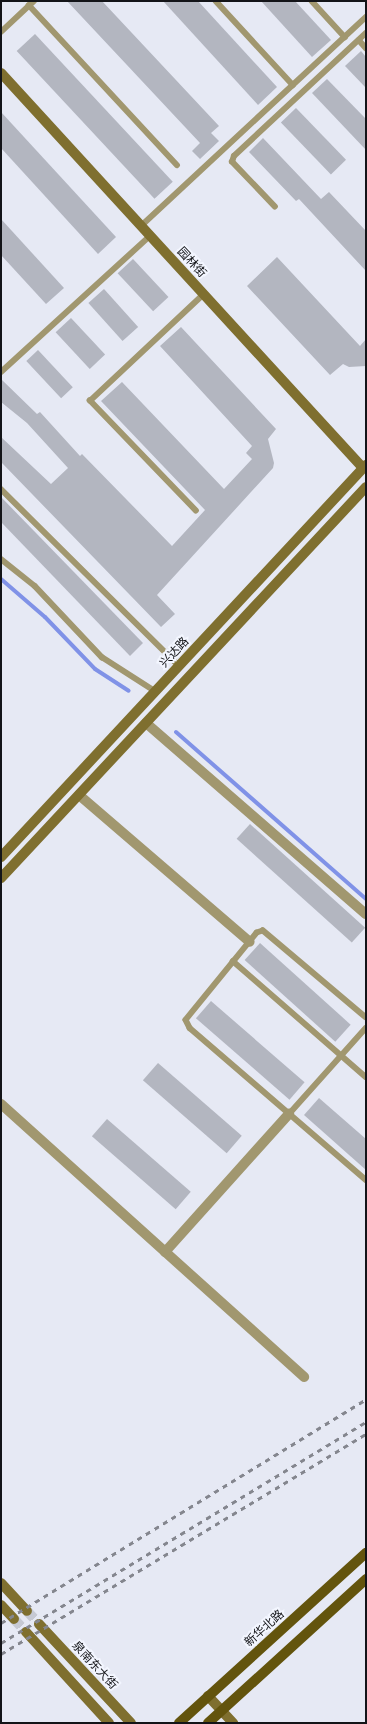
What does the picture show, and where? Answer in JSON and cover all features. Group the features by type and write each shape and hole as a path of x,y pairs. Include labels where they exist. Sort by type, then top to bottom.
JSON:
{"main road":[{"name":"园林街","path":"1,73 364,466"},
{"name":"兴达路","path":"1,857 364,466"},
{"path":"1,878 366,487"},
{"name":"新华北路","path":"179,1723 366,1553"},
{"path":"208,1723 366,1579"},
{"path":"1,1583 27,1611"},
{"path":"1,1605 14,1619"},
{"name":"泉南东大街","path":"39,1624 131,1723"},
{"path":"26,1632 109,1723"},
{"path":"208,1696 233,1723"}],"street":[{"path":"146,723 366,914"},
{"path":"79,795 250,942"},
{"path":"1,1104 304,1377"},
{"path":"165,1252 289,1114"}],"lane":[{"path":"216,1 293,85"},
{"path":"312,1 345,37"},
{"path":"1,32 31,3 177,165"},
{"path":"142,226 366,18"},
{"path":"275,207 232,162 234,156 366,33"},
{"path":"359,40 366,48"},
{"path":"1,372 150,236"},
{"path":"196,511 90,401 204,294"},
{"path":"1,489 179,666"},
{"path":"1,559 35,586 102,657 155,691"},
{"path":"366,1018 271,934 257,933 188,1015 186,1024 366,1180"},
{"path":"233,961 366,1077"},
{"path":"289,1114 366,1028"}],"building":[{"path":"67,1 102,1 219,126 211,133 219,141 200,159 192,151 200,143"},
{"path":"163,1 198,1 277,87 258,105"},
{"path":"261,1 295,1 331,40 312,57"},
{"path":"35,34 173,182 154,199 17,51"},
{"path":"361,51 366,57 366,88 345,66"},
{"path":"327,79 366,119 366,150 312,93"},
{"path":"296,108 346,160 331,174 281,123"},
{"path":"1,112 116,237 98,254 1,148"},
{"path":"263,138 321,199 329,192 366,231 366,271 299,199 296,201 249,152"},
{"path":"1,219 64,288 46,304 1,255"},
{"path":"277,257 360,346 366,339 366,366 349,367 343,364 330,375 247,286"},
{"path":"133,259 168,297 153,311 118,273"},
{"path":"104,289 138,327 123,341 88,303"},
{"path":"71,318 105,355 90,369 56,332"},
{"path":"181,327 276,429 268,439 274,463 273,468 157,595 175,614 161,627 1,462 1,437 51,484 68,468 27,423 1,402 1,379 37,414 40,412 80,456 82,454 172,546 205,510 101,401 122,382 224,489 252,459 246,453 252,446 160,346"},
{"path":"38,350 73,387 61,398 26,361"},
{"path":"1,497 143,643 130,656 1,522"},
{"path":"250,824 365,928 352,943 237,839"},
{"path":"260,943 351,1025 335,1042 245,960"},
{"path":"211,1001 305,1082 289,1100 196,1018"},
{"path":"158,1063 242,1136 227,1153 143,1080"},
{"path":"319,1098 366,1139 366,1170 304,1115"},
{"path":"107,1119 191,1192 176,1209 92,1136"}],"waterway":[{"path":"1,579 45,617 95,669 129,691"},
{"path":"176,732 366,899"}],"tunnel":[{"path":"27,1611 39,1624"},
{"path":"14,1619 26,1632"}],"railway":[{"path":"1,1623 366,1399"},
{"path":"1,1643 366,1422"},
{"path":"1,1654 366,1434"}]}
